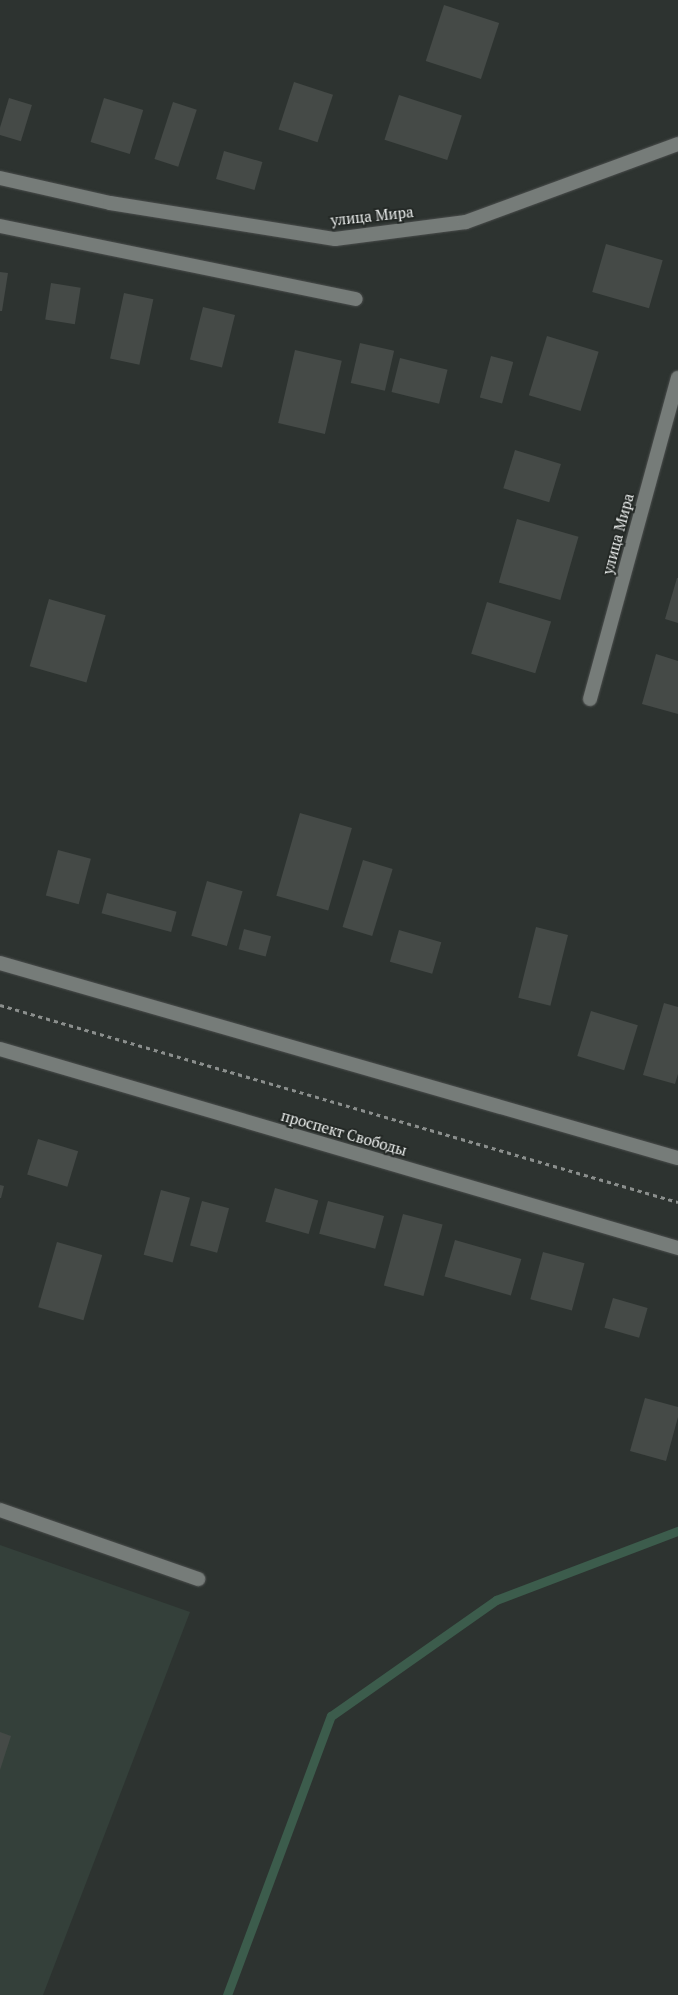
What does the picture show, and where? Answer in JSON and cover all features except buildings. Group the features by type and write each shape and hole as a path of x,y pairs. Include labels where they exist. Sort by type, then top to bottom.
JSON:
{"street":[{"name":"улица Мира","path":"0,178 110,203 335,238 466,222 678,144"},
{"path":"0,226 356,299"},
{"name":"улица Мира","path":"590,699 678,378"},
{"path":"0,963 678,1158"},
{"name":"проспект Свободы","path":"0,1049 678,1248"},
{"path":"0,1510 198,1579"}],"path":[{"path":"0,1005 678,1202"}],"shaded area":[{"path":"0,1545 190,1612 43,1995 0,1995"}],"waterway":[{"path":"227,1995 331,1716 496,1600 678,1531"}]}
